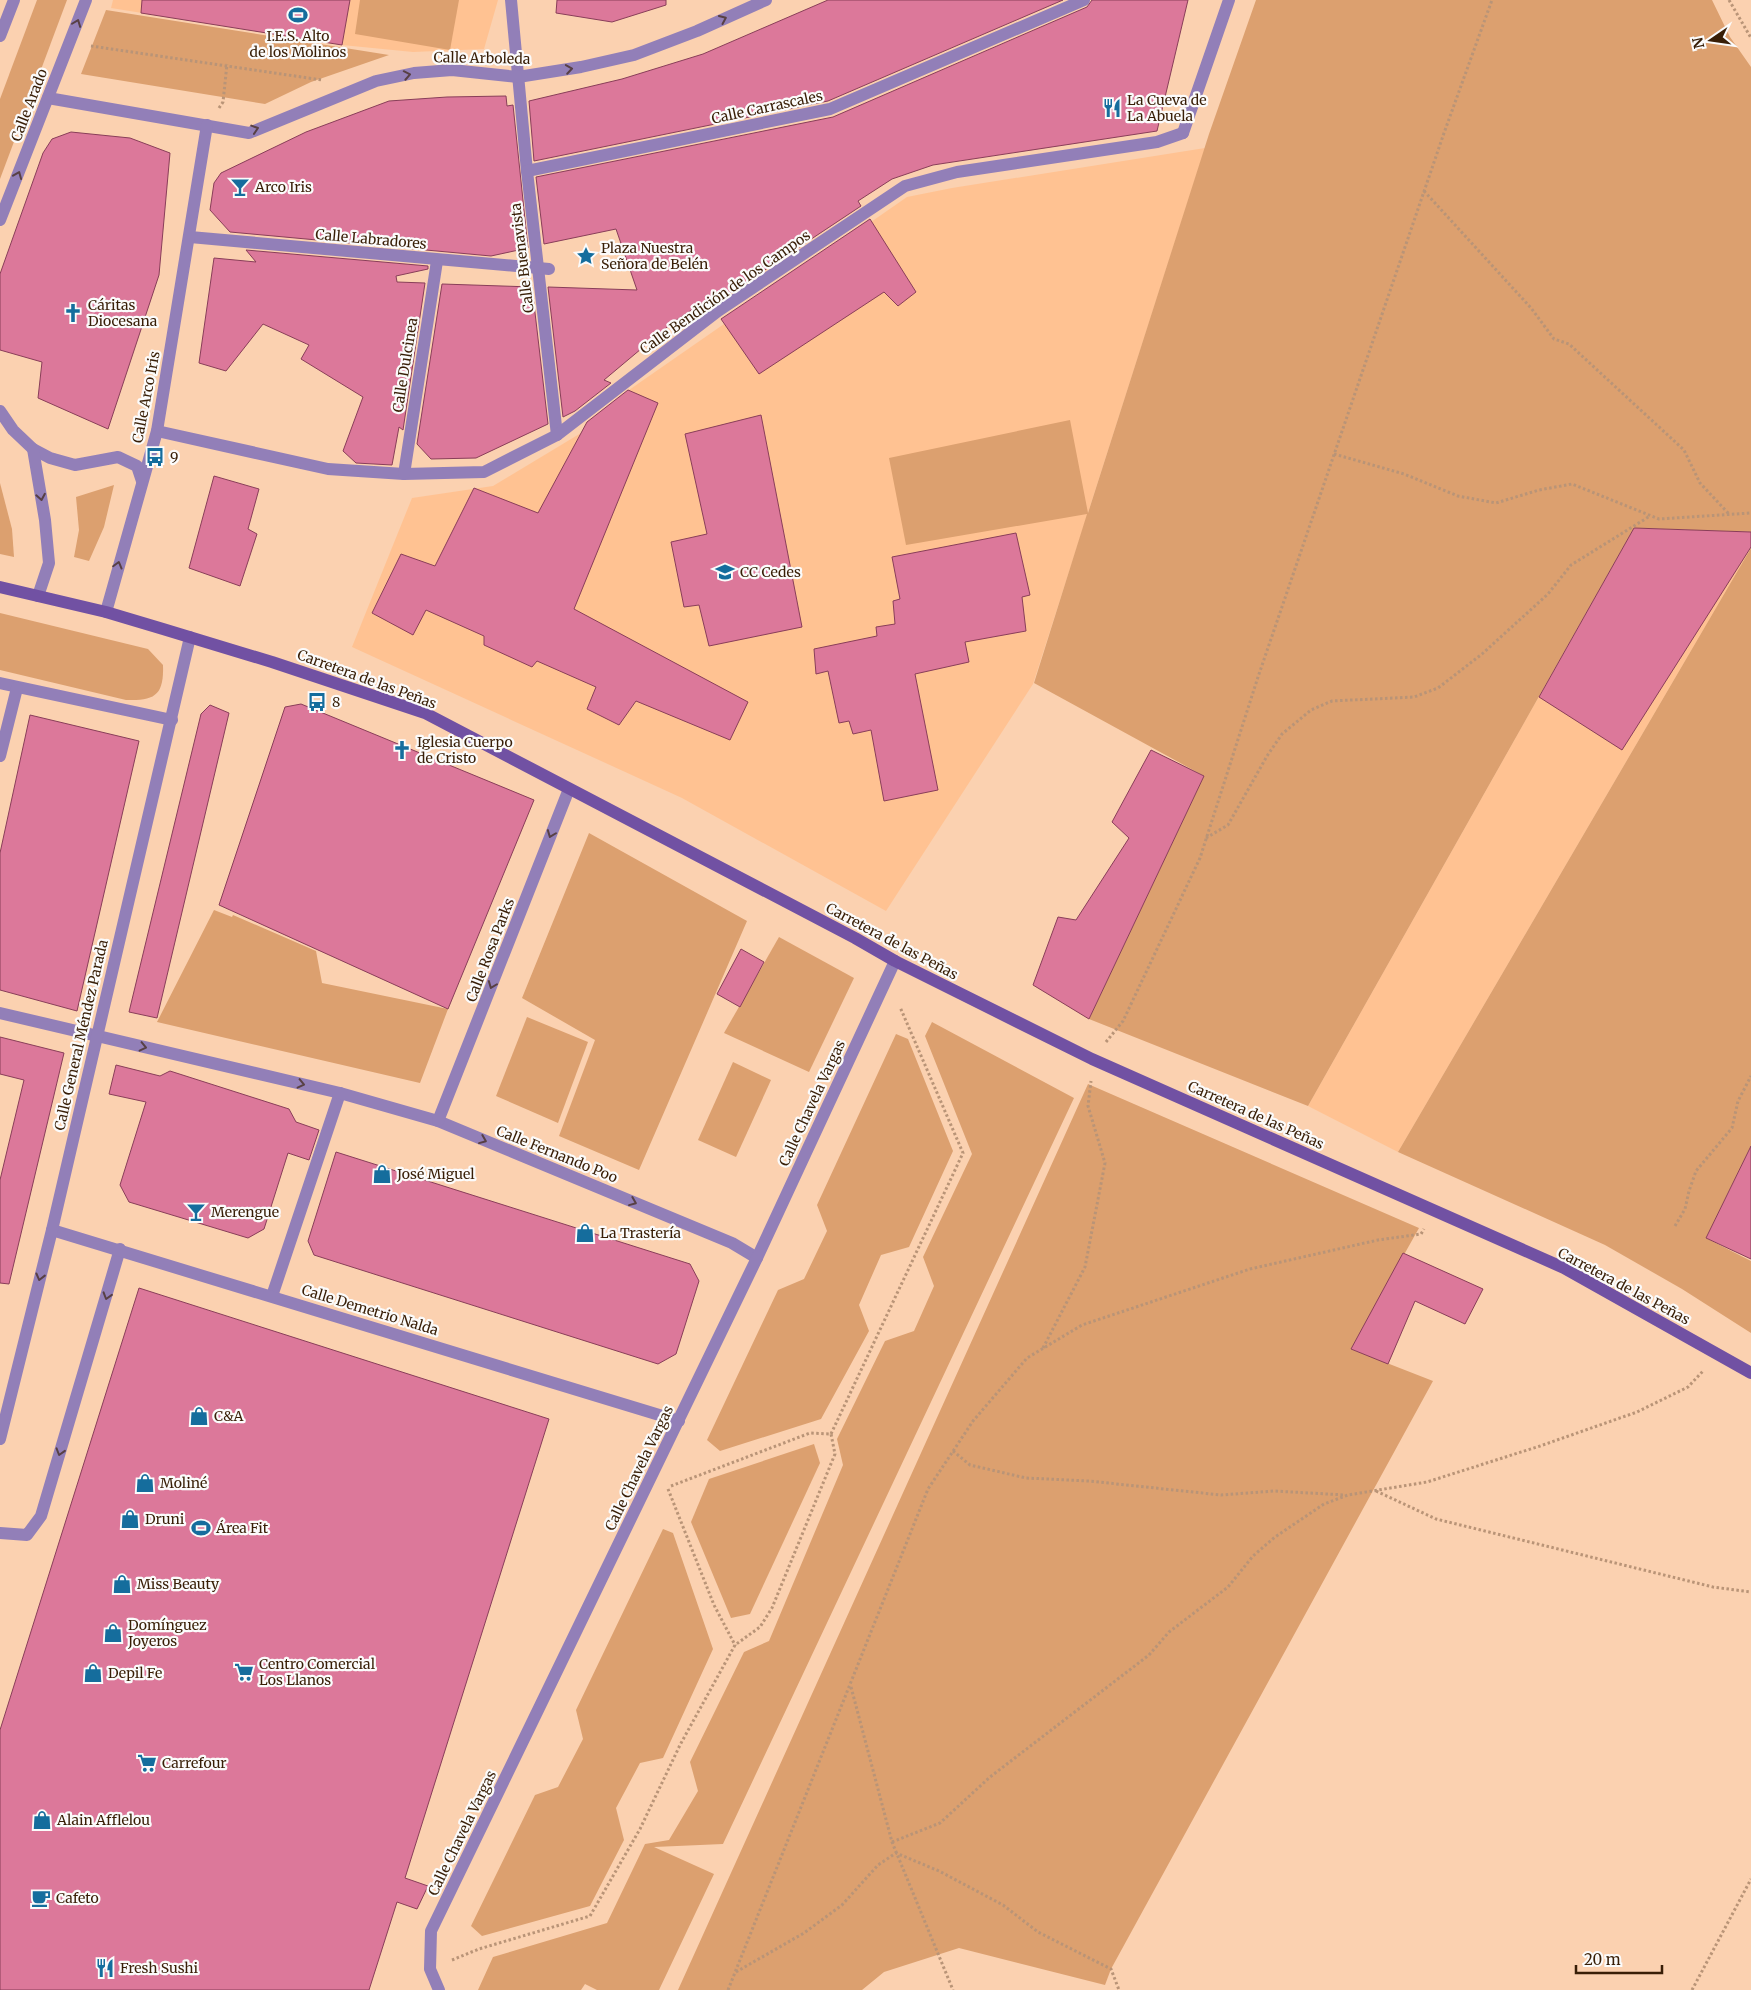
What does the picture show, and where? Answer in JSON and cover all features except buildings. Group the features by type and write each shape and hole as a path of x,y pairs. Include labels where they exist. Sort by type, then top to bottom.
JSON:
{"main road":[{"name":"Carretera de las Peñas","path":"0,587 106,612 190,637 272,662 425,714 855,938 895,961 1092,1059 1564,1268 1751,1373"}],"street":[{"path":"0,36 14,0"},
{"name":"Calle Arado","path":"0,220 86,0"},
{"name":"Calle Buenavista","path":"511,0 527,171 544,269 557,436"},
{"name":"Calle Arboleda","path":"48,98 249,132 376,81 414,73 452,70 518,77 581,67 634,55 698,30 766,0"},
{"name":"Calle Carrascales","path":"527,171 830,110 1084,0"},
{"name":"Calle Bendición de los Campos","path":"157,431 328,469 404,474 484,472 557,436 718,311 905,186 958,172 1157,142 1183,133 1229,0"},
{"name":"Calle Arco Iris","path":"106,612 157,431 208,125"},
{"name":"Calle Labradores","path":"190,237 544,269"},
{"name":"Calle Dulcinea","path":"404,474 437,260"},
{"path":"0,411 13,430 33,449 50,458 75,465 118,457 137,466 142,481"},
{"path":"33,449 45,520 49,563 38,596"},
{"name":"Calle General Méndez Parada","path":"0,1439 52,1230 190,637"},
{"path":"0,684 172,720"},
{"path":"0,756 17,688"},
{"name":"Calle Rosa Parks","path":"438,1121 569,789"},
{"name":"Calle Chavela Vargas","path":"439,1990 430,1969 431,1931 758,1258 895,961"},
{"name":"Calle Fernando Poo","path":"0,1013 340,1093 438,1121 732,1243 758,1258"},
{"path":"272,1296 340,1093"},
{"name":"Calle Demetrio Nalda","path":"52,1230 120,1249 679,1421"},
{"path":"0,1533 27,1535 41,1516 120,1249"}],"path":[{"path":"1043,1348 1085,1267 1105,1163 1088,1106 1092,1059 1123,1021 1200,858 1205,838 1216,814 1258,677 1424,191 1492,0"},
{"path":"1729,0 1751,38"},
{"path":"70,43 227,64 328,81"},
{"path":"208,125 223,102 227,64"},
{"path":"1424,191 1519,295 1554,339 1569,344 1684,450 1700,483 1729,514"},
{"path":"1334,454 1404,474 1458,496 1496,503 1539,490 1572,484 1659,519 1751,513"},
{"path":"1205,838 1228,824 1266,756 1282,734 1311,710 1332,701 1414,697 1438,688 1482,654 1548,594 1571,566 1650,516"},
{"path":"452,1960 479,1949 590,1916 640,1829 680,1745 735,1645 760,1627 772,1608 835,1454 831,1434 963,1154 900,1007"},
{"path":"1675,1226 1685,1209 1696,1171 1732,1128 1738,1101 1751,1076"},
{"path":"728,1990 928,1489 973,1421 1027,1358 1082,1325 1250,1269 1378,1240 1421,1234 1435,1211"},
{"path":"953,1451 970,1465 1026,1478 1089,1481 1221,1495 1274,1491 1348,1495 1427,1482 1638,1412 1688,1387 1719,1354"},
{"path":"735,1645 714,1605 667,1487 810,1433 831,1434"},
{"path":"1375,1491 1436,1519 1713,1588 1751,1592"},
{"path":"892,1842 940,1823 990,1777 1149,1655 1169,1632 1228,1587 1253,1556 1275,1537 1324,1504 1348,1495"},
{"path":"850,1687 892,1842 953,1990"},
{"path":"736,1972 804,1933 842,1905 878,1866 896,1853"},
{"path":"896,1853 939,1871 1003,1905 1038,1932 1111,1969 1119,1990"},
{"path":"1692,1990 1751,1879"}],"shaded area":[{"path":"37,0 67,0 0,179 0,99"},
{"path":"113,0 498,0 484,49 413,52 342,45 111,8"},
{"path":"360,0 459,0 450,50 355,34"},
{"path":"1256,0 1712,0 1730,37 1751,67 1751,532 1634,528 1308,1106 1089,1019 1204,776 1034,683 1087,514 906,545 889,458 1070,420 1088,513 1209,134"},
{"path":"106,10 389,55 311,82 265,104 81,74"},
{"name":"CC Cedes","path":"1205,148 1033,684 886,911 682,798 352,647 412,498 493,486 581,433 629,390 907,197 952,188"},
{"path":"0,483 12,529 14,557 0,554"},
{"path":"114,485 104,527 89,561 74,557 79,530 76,497"},
{"path":"1634,528 1751,532 1751,548 1398,1152 1308,1106"},
{"path":"1751,548 1751,1146 1706,1238 1751,1261 1751,1333 1682,1289 1605,1245 1398,1152"},
{"path":"0,613 148,649 163,665 162,683 159,690 151,697 126,700 0,670"},
{"path":"589,833 747,921 639,1170 559,1136 595,1040 522,998"},
{"path":"214,910 232,917 233,915 316,951 322,983 448,1009 420,1083 157,1022"},
{"path":"779,937 854,978 809,1072 724,1033"},
{"path":"527,1017 588,1042 558,1123 496,1096"},
{"path":"932,1022 1074,1098 723,1844 654,1847 714,1874 659,1990 597,1990 585,1984 581,1990 478,1990 493,1957 607,1923 645,1844 669,1840 698,1791 690,1762 744,1652 769,1641 843,1465 837,1439 885,1341 914,1331 934,1286 923,1257 972,1154 925,1036"},
{"path":"896,1034 908,1039 953,1151 909,1247 881,1255 859,1305 869,1331 821,1419 720,1451 707,1440 778,1290 804,1279 827,1231 817,1205"},
{"path":"733,1062 771,1080 736,1157 698,1140"},
{"path":"1088,1084 1419,1228 1351,1349 1433,1381 1111,1969 1105,1985 959,1948 884,1972 862,1990 678,1990"},
{"path":"814,1444 820,1463 750,1614 731,1618 691,1522 709,1479"},
{"path":"663,1529 673,1533 713,1649 663,1758 640,1763 616,1808 624,1840 590,1906 482,1936 471,1926 535,1795 558,1787 583,1739 576,1710"}],"place":[{"name":"I.E.S. Alto de los Molinos","path":"298,15"},
{"name":"La Cueva de La Abuela","path":"1112,108"},
{"name":"Arco Iris","path":"240,187"},
{"name":"Plaza Nuestra Señora de Belén","path":"586,256"},
{"name":"Cáritas Diocesana","path":"73,313"},
{"name":"9","path":"155,457"},
{"name":"CC Cedes","path":"725,572"},
{"name":"8","path":"317,702"},
{"name":"Iglesia Cuerpo de Cristo","path":"402,750"},
{"name":"José Miguel","path":"382,1174"},
{"name":"Merengue","path":"196,1212"},
{"name":"La Trastería","path":"585,1233"},
{"name":"C&A","path":"199,1416"},
{"name":"Moliné","path":"145,1483"},
{"name":"Druni","path":"130,1519"},
{"name":"Área Fit","path":"201,1528"},
{"name":"Miss Beauty","path":"122,1584"},
{"name":"Domínguez Joyeros","path":"113,1633"},
{"name":"Centro Comercial Los Llanos","path":"244,1672"},
{"name":"Depil Fe","path":"93,1673"},
{"name":"Carrefour","path":"147,1763"},
{"name":"Alain Afflelou","path":"42,1820"},
{"name":"Cafeto","path":"41,1898"},
{"name":"Fresh Sushi","path":"105,1968"}]}
